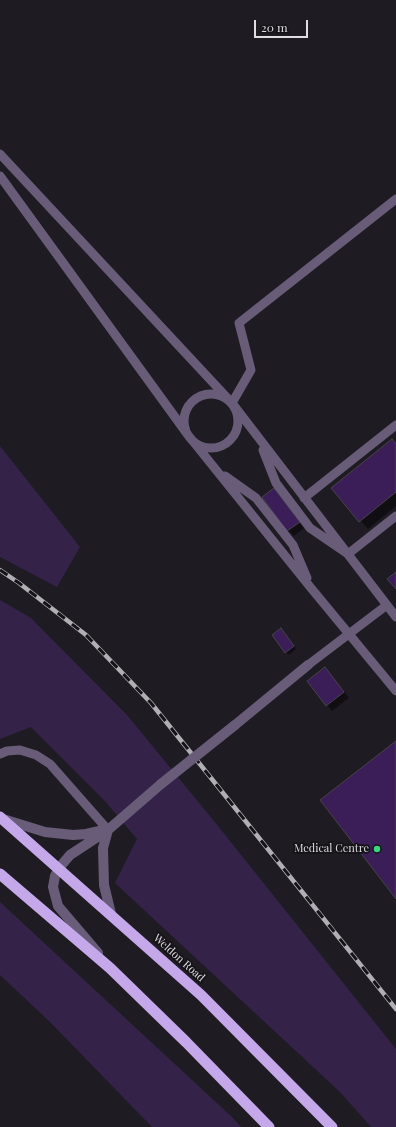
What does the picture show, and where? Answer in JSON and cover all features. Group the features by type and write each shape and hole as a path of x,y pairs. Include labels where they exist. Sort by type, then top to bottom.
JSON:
{"highway":[{"name":"Weldon Road","path":"2,818 201,995 332,1127"},
{"path":"0,874 110,968 186,1042 269,1127"}],"street":[{"path":"110,968 58,906 53,887 55,876 59,868 70,856 108,830 161,784 308,666"},
{"path":"2,818 45,832 73,835 108,830"},
{"path":"108,830 103,848 104,885 111,914"}],"lane":[{"path":"0,154 232,403 396,617"},
{"path":"0,176 188,435 396,691"},
{"path":"232,403 251,370 239,323 396,199"},
{"path":"207,394 216,394 232,403 238,420 237,428 233,436 227,442 210,448 194,442 188,435 184,418 186,409 192,402 207,394"},
{"path":"304,498 396,426"},
{"path":"260,441 276,483 310,528 348,554"},
{"path":"216,470 256,498 293,545 311,588"},
{"path":"348,554 396,516"},
{"path":"308,666 387,605"},
{"path":"0,754 7,751 20,750 36,754 50,764 108,830"}],"shaded area":[{"path":"0,446 80,547 57,587 0,557"},
{"path":"0,600 31,618 127,715 214,821 396,1049 396,1127 371,1127 340,1092 115,883 137,839 104,800 31,727 0,739"},
{"path":"0,902 241,1127 152,1127 51,1023 0,975"}],"building":[{"path":"392,439 396,444 396,492 359,522 331,488"},
{"path":"274,488 300,522 287,531 262,497"},
{"path":"396,572 396,589 387,579"},
{"path":"281,628 294,646 285,653 272,635"},
{"path":"325,667 344,692 326,706 307,681"},
{"name":"Medical Centre","path":"396,741 396,899 320,800"}],"railway":[{"path":"0,570 86,635 151,703 396,1009"}],"place":[{"name":"Medical Centre","path":"377,849"}]}
